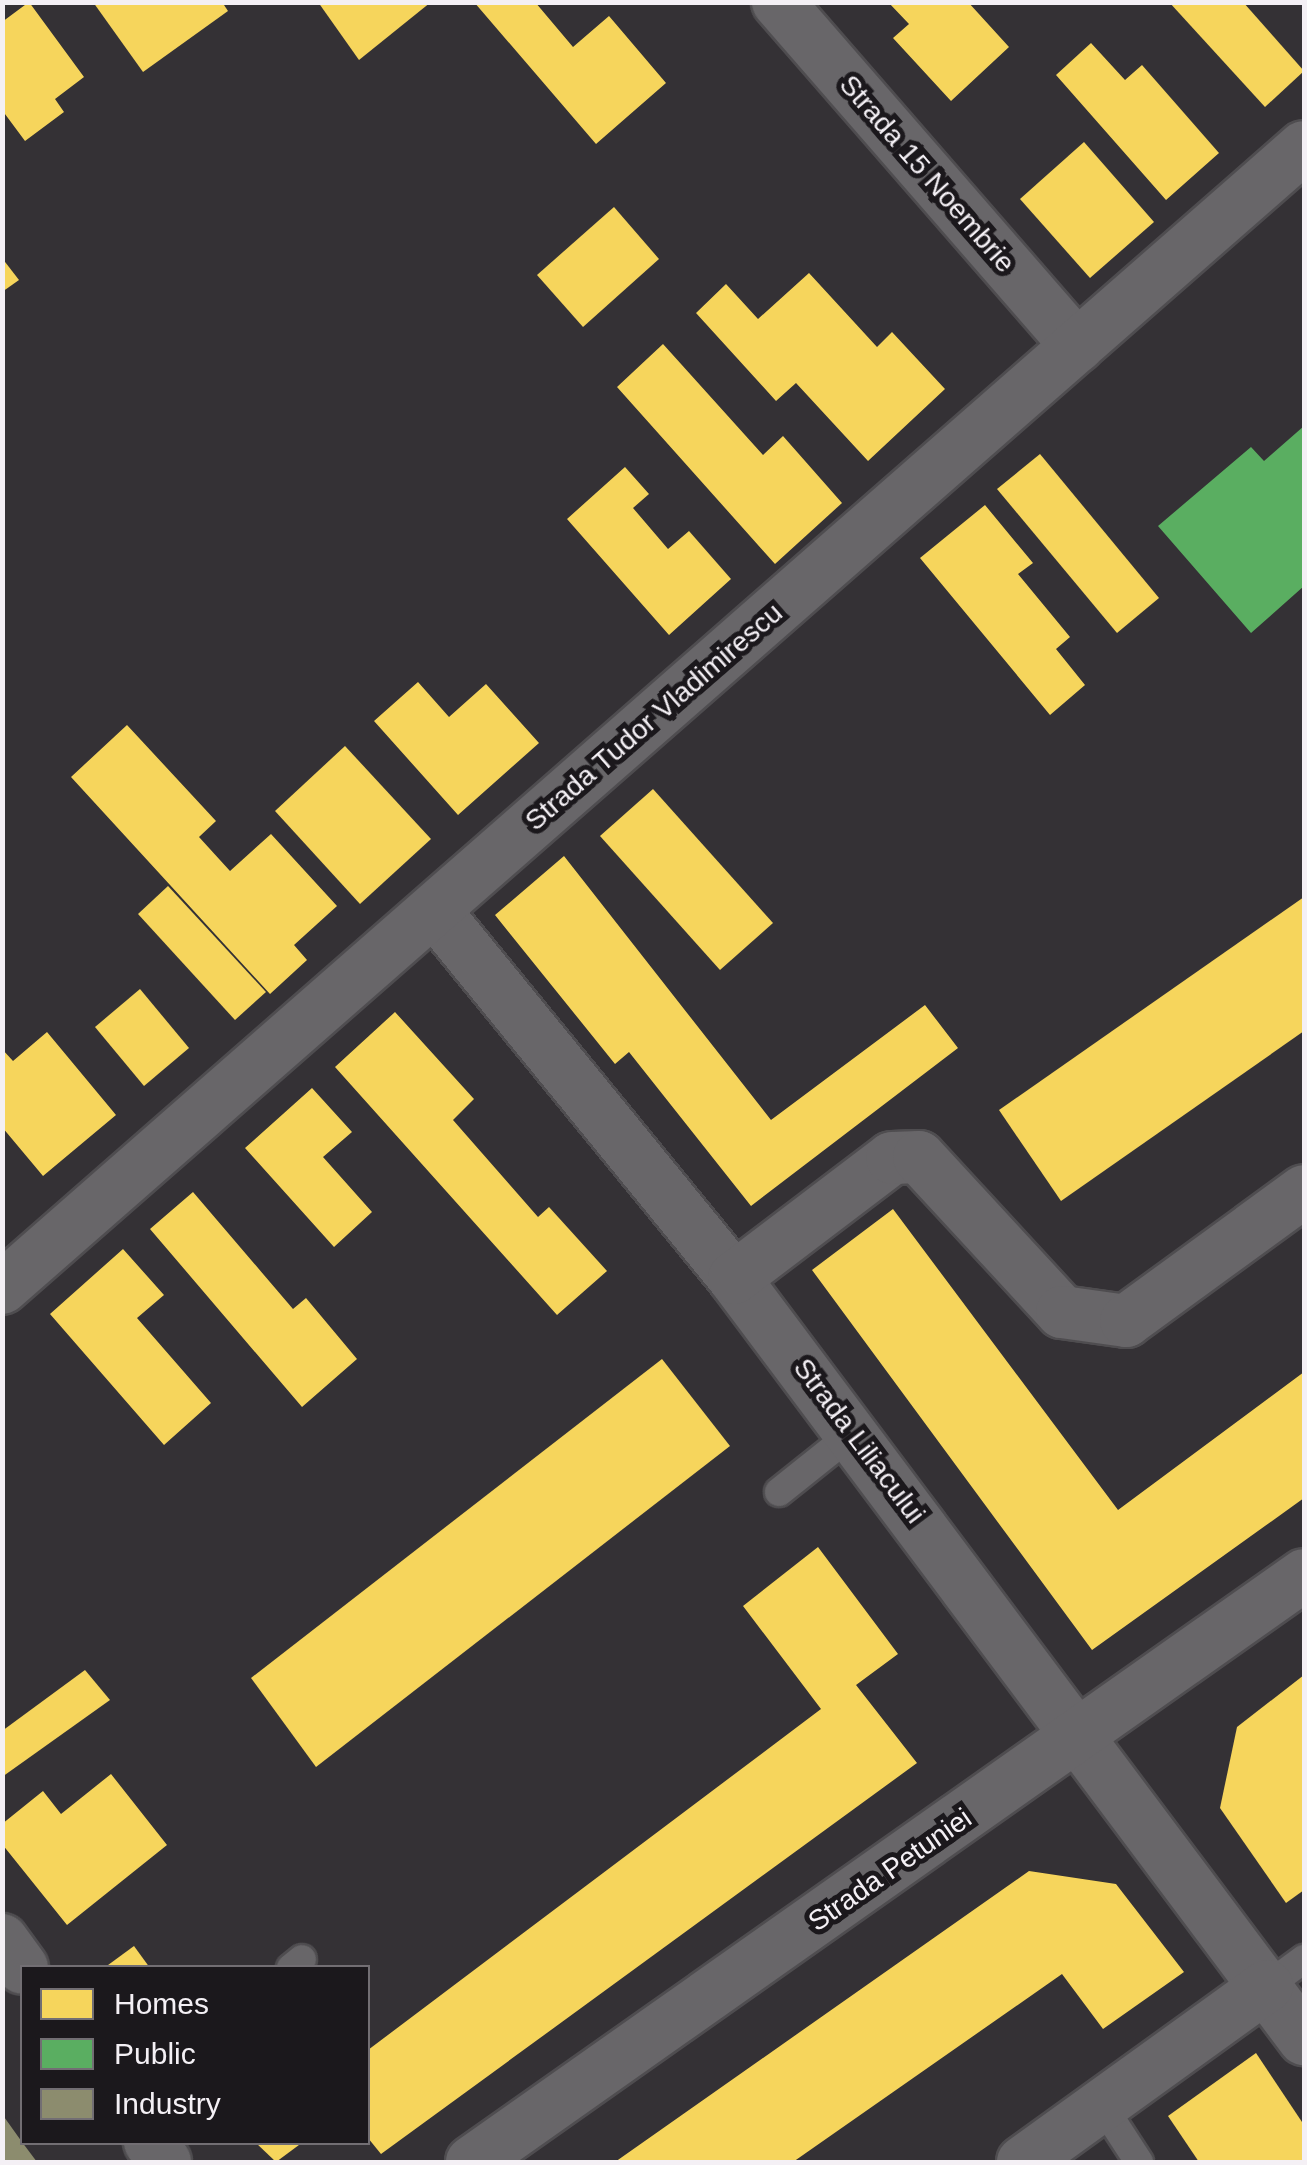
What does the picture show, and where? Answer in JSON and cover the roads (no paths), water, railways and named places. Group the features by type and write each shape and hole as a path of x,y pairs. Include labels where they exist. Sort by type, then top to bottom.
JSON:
{"street":[{"name":"Strada 15 Noembrie","path":"778,2 1076,346"},
{"name":"Strada Tudor Vladimirescu","path":"2,1288 1304,147"},
{"name":"Strada Liliacului","path":"434,910 734,1278 1084,1734 1286,1972 1304,2039"},
{"path":"734,1278 892,1158 919,1157 1062,1312 1126,1321 1304,1191"},
{"name":"Strada Petuniei","path":"472,2162 1084,1734 1304,1575"},
{"path":"2,1940 20,1965"},
{"path":"1023,2162 1286,1972"}],"lane":[{"path":"780,1492 853,1434"},
{"path":"1102,2105 1139,2162"}]}
